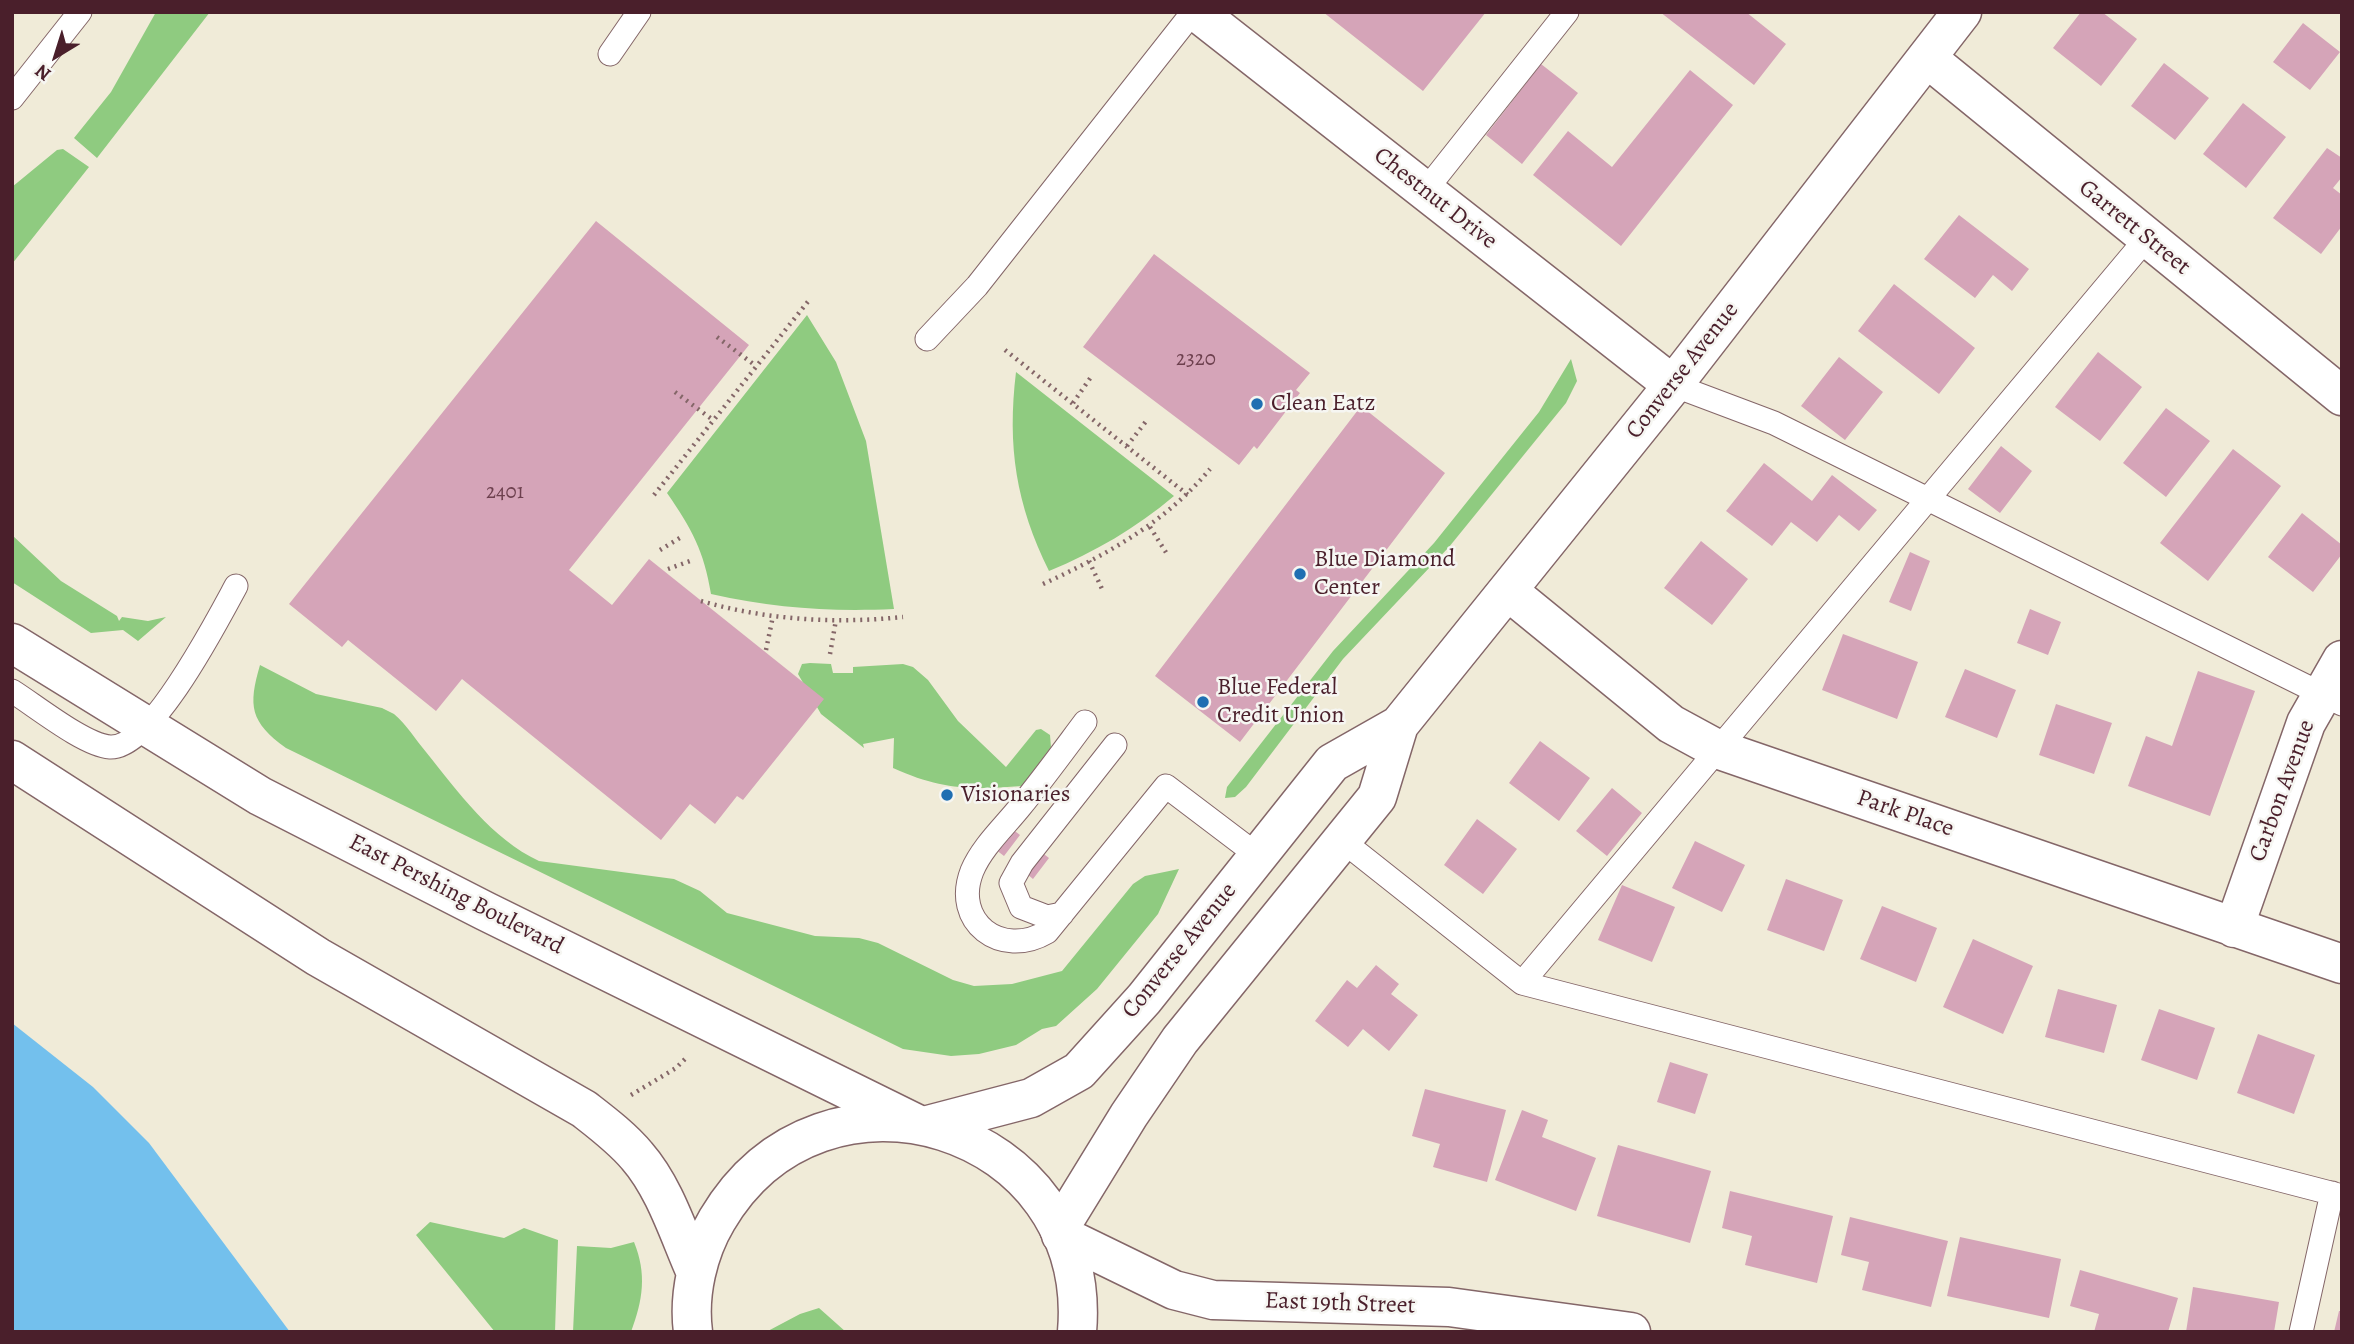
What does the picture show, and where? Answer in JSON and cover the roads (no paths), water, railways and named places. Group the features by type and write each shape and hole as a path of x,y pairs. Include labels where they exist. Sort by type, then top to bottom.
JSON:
{"main road":[{"name":"Chestnut Drive","path":"1195,12 1673,385"},
{"name":"Converse Avenue","path":"1060,1232 1129,1115 1180,1040 1344,842 1377,797 1399,726 1673,385 1962,12"},
{"name":"Garrett Street","path":"1927,58 2342,396"},
{"name":"Park Place","path":"1508,592 1671,724 1717,749 2342,964"},
{"name":"East Pershing Boulevard","path":"12,643 260,796 485,911 921,1124 968,1139 1005,1162 1036,1193 1060,1232 1077,1289 1077,1332"},
{"name":"Carbon Avenue","path":"2234,928 2306,723 2331,699 2342,660"},
{"name":"Converse Avenue","path":"921,1124 1031,1098 1079,1071 1144,999 1332,762 1399,726"},
{"name":"East Pershing Boulevard","path":"12,760 318,957 584,1110 606,1126 638,1157 661,1192 695,1281"},
{"name":"East Pershing Boulevard","path":"693,1332 695,1281 709,1233 723,1209 759,1167 793,1144 832,1128 873,1121 921,1124"},
{"name":"East 19th Street","path":"1060,1232 1174,1290 1213,1300 1449,1307 1631,1332"},
{"path":"674,1332 695,1281"}],"lane":[{"path":"12,99 80,12"},
{"path":"610,54 639,12"},
{"path":"927,339 976,286 1195,12"},
{"path":"1425,191 1567,12"},
{"path":"1522,983 2146,239"},
{"path":"1673,385 1774,423 1827,452 1929,498 2331,699"},
{"path":"12,691 92,740 109,747 125,745 149,726 204,644 236,586"},
{"path":"1085,722 983,853 972,871 967,890 971,914 977,924 998,939 1011,943 1035,939 1047,932 1166,786 1257,855"},
{"path":"1062,914 1047,917 1021,907 1011,883 1021,863 1115,745"},
{"path":"1344,842 1522,983 2337,1195 2301,1332"}],"water":[{"path":"12,1023 93,1087 149,1143 290,1332 12,1332"}],"place":[{"name":"Clean Eatz","path":"1257,404"},
{"name":"Blue Diamond Center","path":"1300,574"},
{"name":"Blue Federal Credit Union","path":"1203,702"},
{"name":"Visionaries","path":"947,795"}]}
